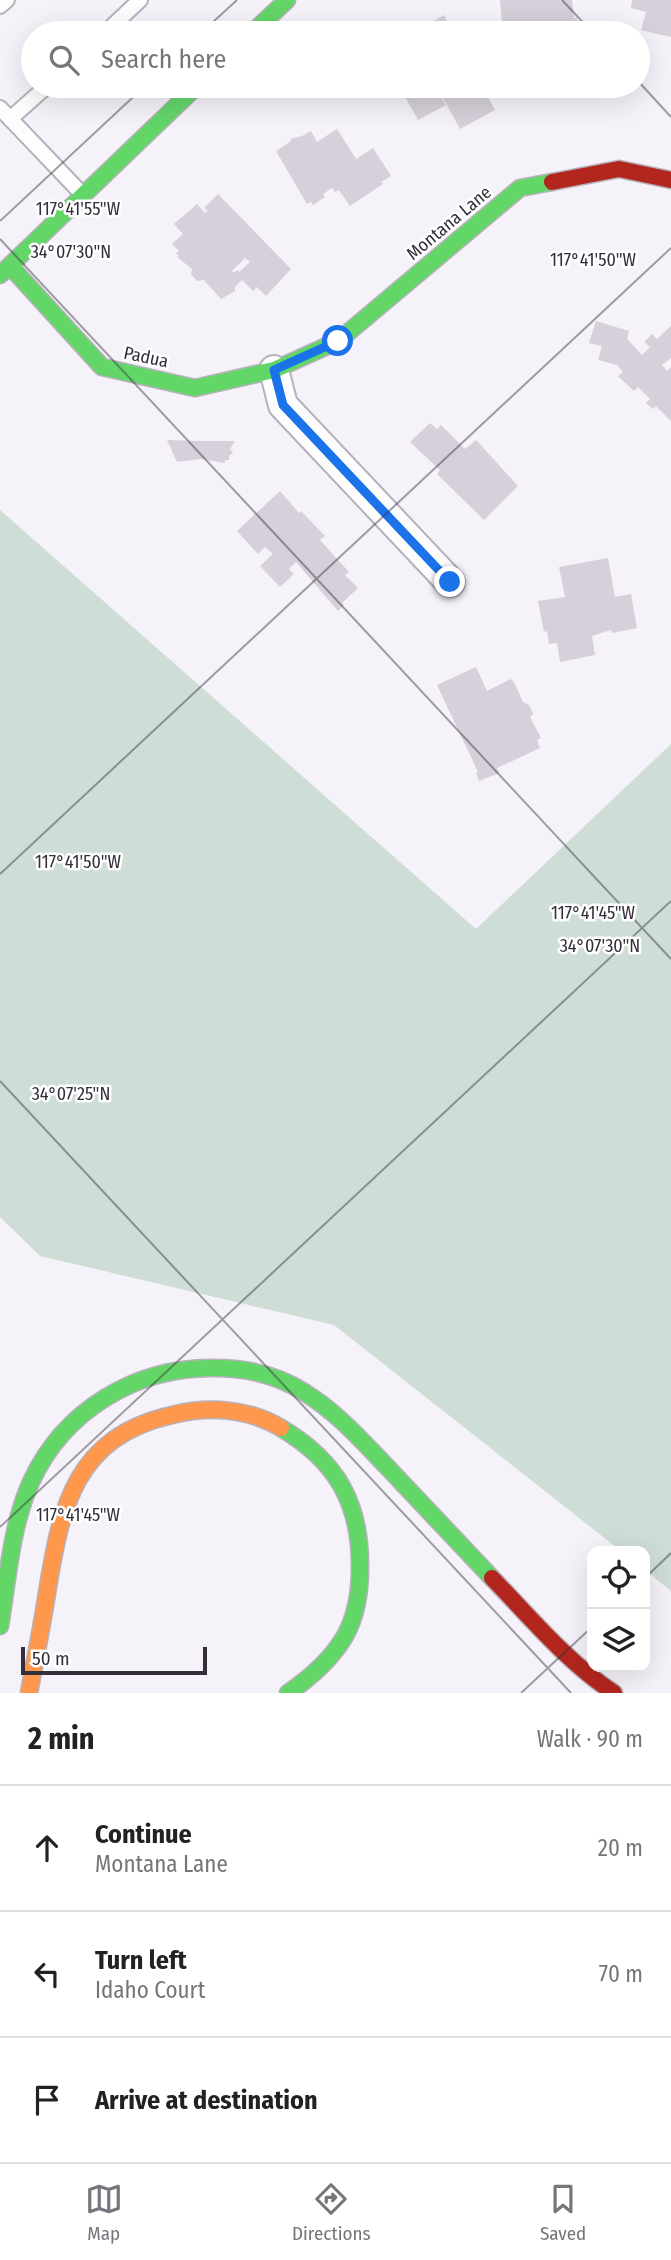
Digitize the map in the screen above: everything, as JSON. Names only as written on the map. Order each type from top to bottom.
[{"type":"main road","points":[[264,21],[286,0]]},
{"type":"main road","points":[[5,271],[184,98]]},
{"type":"main road","name":"Montana Lane","points":[[274,370],[338,341],[520,188],[619,169],[671,180]]},
{"type":"main road","name":"Padua","points":[[5,271],[102,368],[195,388],[274,370]]},
{"type":"main road","points":[[1,1618],[11,1550],[20,1514],[31,1482],[44,1457],[62,1432],[102,1398],[139,1379],[179,1368],[209,1366],[244,1369],[272,1376],[302,1389],[345,1423],[562,1651],[614,1693]]},
{"type":"main road","points":[[29,1693],[59,1527],[80,1475],[97,1454],[117,1437],[139,1424],[167,1414],[220,1408],[247,1412],[270,1420],[303,1440],[335,1474],[349,1499],[358,1525],[362,1572],[357,1605],[349,1628],[334,1652],[313,1676],[288,1693]]},
{"type":"street","points":[[274,370],[283,405],[450,582]]},
{"type":"lane","points":[[0,6],[7,0]]},
{"type":"lane","points":[[118,21],[140,0]]},
{"type":"lane","points":[[10,119],[34,98]]},
{"type":"lane","points":[[0,108],[83,195]]},
{"type":"shaded area","points":[[0,510],[476,929],[671,744],[671,1591],[650,1574],[650,1546],[615,1546],[334,1325],[40,1256],[0,1217]]},
{"type":"building","points":[[500,0],[572,0],[574,18],[577,21],[502,21]]},
{"type":"building","points":[[632,0],[671,0],[671,37],[650,32],[650,21],[644,21],[646,12],[631,8]]},
{"type":"building","points":[[444,15],[447,21],[433,21]]},
{"type":"building","points":[[406,98],[442,98],[446,105],[418,120]]},
{"type":"building","points":[[443,98],[488,98],[495,110],[460,129]]},
{"type":"building","points":[[337,129],[356,159],[373,148],[391,176],[350,206],[339,190],[335,192],[332,188],[313,205],[311,202],[307,204],[276,151],[291,141],[290,139],[311,131],[317,142]]},
{"type":"building","points":[[218,194],[291,269],[266,296],[257,287],[253,291],[242,280],[235,287],[235,291],[221,299],[204,280],[197,281],[191,274],[192,269],[177,257],[179,256],[176,253],[179,251],[172,244],[183,234],[174,224],[197,204],[205,213],[208,211],[204,208]],"holes":[[[245,258],[250,262],[239,272],[232,271]]]},
{"type":"building","points":[[596,321],[629,331],[627,339],[642,355],[650,347],[644,342],[652,334],[657,339],[671,326],[671,358],[662,365],[667,371],[671,367],[671,421],[656,406],[653,409],[646,403],[650,399],[638,387],[634,391],[618,376],[623,372],[617,365],[598,360],[602,346],[589,343]]},
{"type":"building","points":[[430,423],[437,429],[441,425],[465,449],[476,440],[518,486],[484,520],[437,474],[440,470],[410,442]]},
{"type":"building","points":[[167,440],[235,441],[230,449],[233,453],[225,463],[201,459],[177,462]]},
{"type":"building","points":[[280,491],[299,513],[301,511],[325,536],[320,540],[349,572],[345,575],[358,588],[342,603],[344,605],[338,611],[296,562],[289,569],[294,574],[280,587],[260,566],[273,554],[265,547],[258,554],[237,531]]},
{"type":"building","points":[[608,558],[615,597],[631,594],[637,628],[612,633],[611,630],[592,636],[595,655],[560,662],[557,643],[549,644],[547,631],[544,632],[538,601],[565,597],[559,567]]},
{"type":"building","points":[[476,667],[487,691],[511,679],[514,682],[523,702],[529,705],[533,714],[530,717],[541,738],[537,740],[540,748],[497,768],[499,773],[479,781],[478,772],[437,685]]},
{"type":"traffic: fast","points":[[265,21],[287,0]]},
{"type":"traffic: fast","points":[[0,275],[184,98]]},
{"type":"traffic: fast","points":[[10,266],[102,367],[195,388],[274,370],[338,341],[520,188],[552,182]]},
{"type":"traffic: fast","points":[[0,1626],[19,1516],[31,1482],[45,1456],[83,1414],[106,1398],[157,1375],[185,1370],[226,1368],[261,1373],[283,1381],[316,1400],[360,1439],[492,1578]]},
{"type":"traffic: fast","points":[[281,1428],[317,1455],[342,1486],[356,1524],[360,1569],[357,1604],[345,1636],[320,1668],[288,1693]]},
{"type":"traffic: slow","points":[[29,1693],[59,1532],[78,1480],[94,1458],[114,1440],[139,1425],[186,1412],[214,1410],[242,1413],[281,1428]]},
{"type":"traffic: jam","points":[[552,182],[619,169],[671,180]]},
{"type":"traffic: jam","points":[[492,1578],[565,1654],[614,1693]]},
{"type":"route","points":[[338,341],[274,370],[283,405],[450,582]]}]
